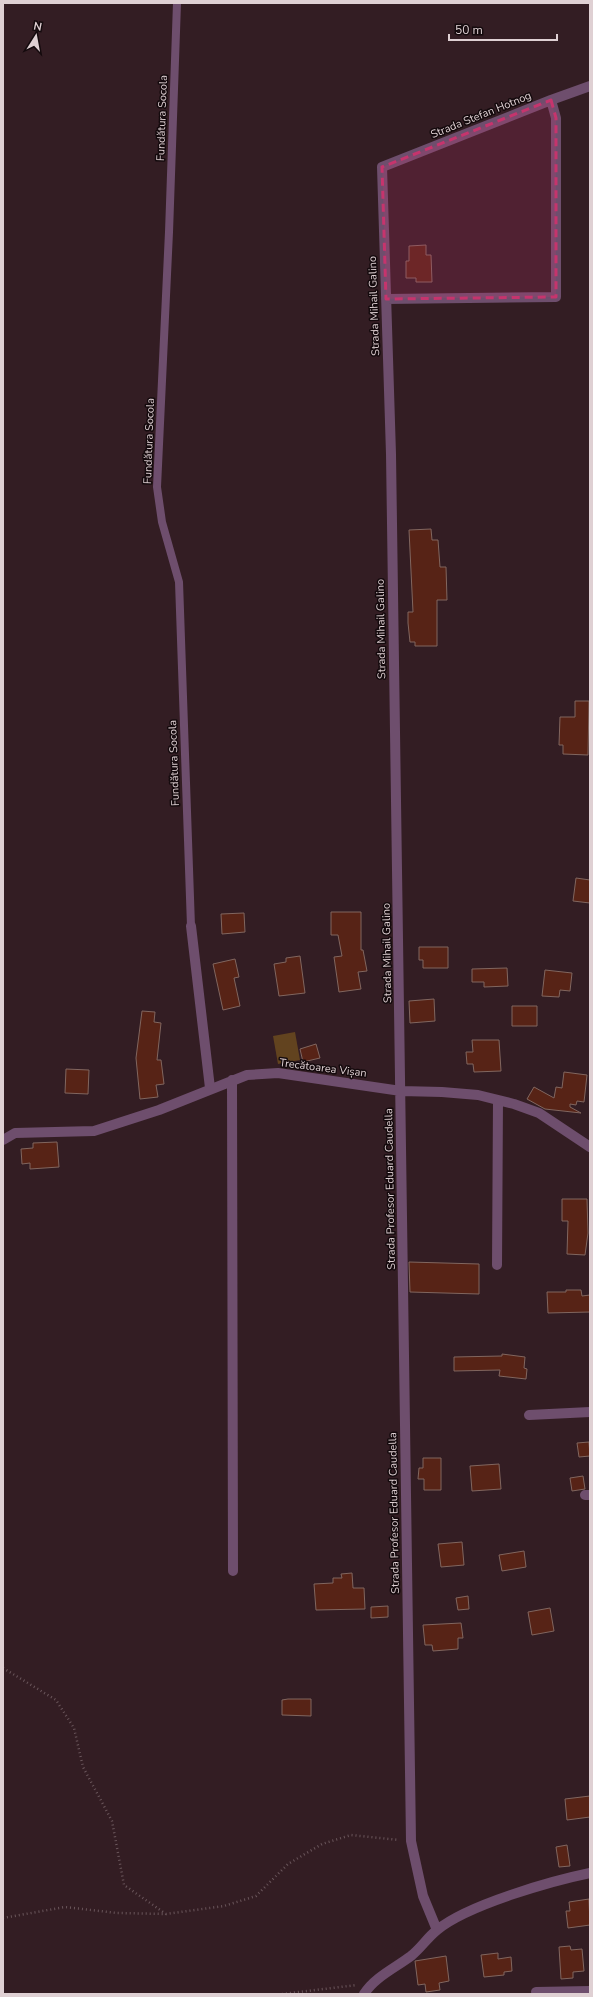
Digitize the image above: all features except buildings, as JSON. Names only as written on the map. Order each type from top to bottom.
[{"type":"street","name":"Strada Stefan Hotnog","points":[[382,167],[590,86]]},
{"type":"street","points":[[386,299],[556,297],[556,118],[551,100]]},
{"type":"street","name":"Strada Mihail Galino","points":[[382,167],[391,454],[401,1091]]},
{"type":"street","points":[[191,926],[210,1088]]},
{"type":"street","name":"Trecătoarea Vișan","points":[[3,1140],[15,1133],[94,1131],[159,1110],[210,1088],[247,1075],[278,1073],[401,1091],[478,1095],[539,1113],[590,1147]]},
{"type":"street","points":[[232,1080],[233,1571]]},
{"type":"street","name":"Strada Profesor Eduard Caudella","points":[[401,1091],[411,1841],[423,1896],[437,1930]]},
{"type":"street","points":[[497,1265],[498,1100]]},
{"type":"street","points":[[529,1416],[590,1412]]},
{"type":"street","points":[[364,1994],[372,1983],[416,1952],[437,1930],[465,1914],[498,1900],[562,1879],[590,1873]]},
{"type":"street","points":[[536,1992],[590,1991]]},
{"type":"lane","name":"Fundătura Socola","points":[[177,3],[169,232],[157,487],[162,522],[179,582],[191,926]]},
{"type":"path","points":[[3,1668],[56,1700],[74,1728],[83,1768],[112,1822],[124,1885],[166,1914]]},
{"type":"path","points":[[3,1918],[65,1907],[117,1913],[166,1914],[224,1906],[256,1896],[288,1864],[322,1844],[351,1835],[411,1841]]},
{"type":"path","points":[[282,1994],[372,1983]]},
{"type":"highlighted area","points":[[551,100],[556,118],[556,297],[386,299],[382,167]]},
{"type":"shaded area","points":[[295,1032],[300,1060],[278,1064],[273,1036]]}]
